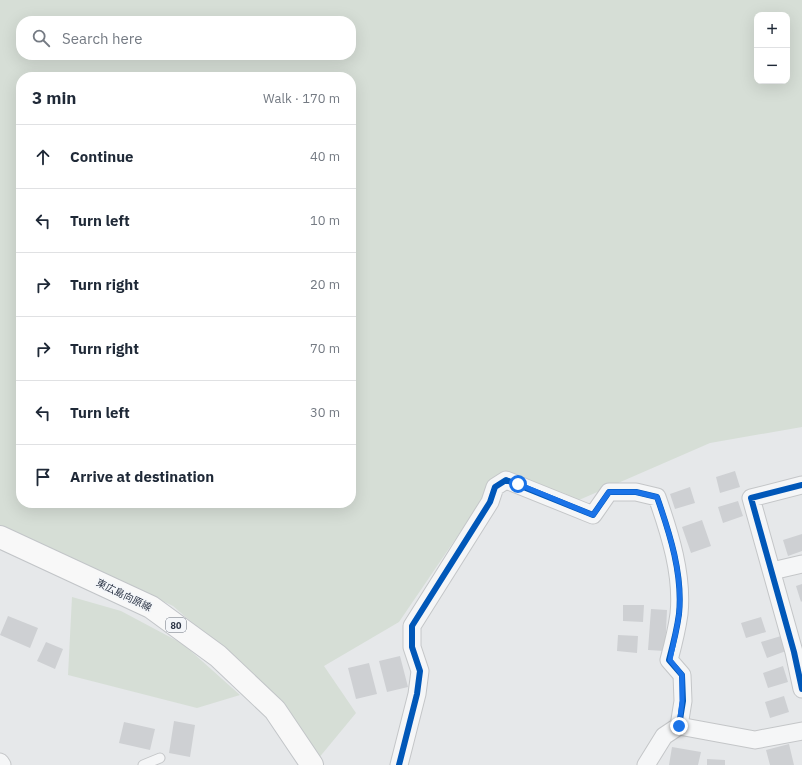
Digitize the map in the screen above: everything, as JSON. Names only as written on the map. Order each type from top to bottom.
[{"type":"main road","name":"東広島向原線","points":[[0,537],[151,608],[206,647],[218,656],[275,710],[312,765]]},
{"type":"street","points":[[399,765],[417,694],[420,670],[412,647],[412,626],[490,502],[495,487],[506,480],[593,515],[609,492],[636,492],[657,497],[668,528],[679,584],[679,615],[670,660],[682,675],[682,701],[679,726]]},
{"type":"street","points":[[802,485],[751,498],[772,571],[798,651],[802,689]]},
{"type":"street","points":[[772,571],[802,564]]},
{"type":"street","points":[[646,765],[664,736],[679,726],[755,740],[802,731]]},
{"type":"lane","points":[[143,765],[160,758]]},
{"type":"shaded area","points":[[0,0],[802,0],[802,427],[710,443],[579,500],[501,472],[399,622],[324,666],[356,713],[318,759],[263,684],[173,606],[0,525]]},
{"type":"shaded area","points":[[72,597],[121,611],[183,644],[240,695],[197,708],[68,675]]},
{"type":"building","points":[[735,471],[740,487],[720,493],[716,477]]},
{"type":"building","points":[[690,487],[695,503],[675,509],[670,494]]},
{"type":"building","points":[[738,501],[743,516],[723,523],[718,507]]},
{"type":"building","points":[[702,520],[711,546],[691,553],[682,527]]},
{"type":"building","points":[[802,534],[802,551],[788,556],[783,540]]},
{"type":"building","points":[[802,584],[802,601],[801,602],[796,586]]},
{"type":"building","points":[[623,605],[644,605],[643,622],[623,621]]},
{"type":"building","points":[[651,609],[667,610],[665,651],[648,650]]},
{"type":"building","points":[[8,616],[38,628],[30,648],[0,635]]},
{"type":"building","points":[[761,617],[766,632],[746,638],[741,623]]},
{"type":"building","points":[[618,635],[638,636],[637,653],[617,651]]},
{"type":"building","points":[[781,636],[786,651],[767,658],[761,642]]},
{"type":"building","points":[[46,642],[63,649],[55,669],[37,661]]},
{"type":"building","points":[[400,656],[408,687],[387,692],[379,661]]},
{"type":"building","points":[[369,663],[377,694],[356,699],[348,668]]},
{"type":"building","points":[[783,666],[788,682],[768,688],[763,673]]},
{"type":"building","points":[[784,696],[789,712],[770,718],[765,702]]},
{"type":"building","points":[[174,721],[195,725],[190,757],[169,753]]},
{"type":"building","points":[[124,722],[155,729],[150,750],[119,743]]},
{"type":"building","points":[[789,744],[794,765],[770,765],[766,750]]},
{"type":"building","points":[[672,747],[701,752],[698,765],[669,765]]},
{"type":"building","points":[[707,759],[725,760],[725,765],[707,765]]},
{"type":"cycle path","points":[[399,765],[417,694],[420,671],[412,647],[412,626],[490,502],[495,487],[506,480],[593,515],[609,492],[636,492],[657,497],[671,540],[679,584],[679,614],[669,660],[682,675],[683,701],[679,726]]},
{"type":"cycle path","points":[[802,485],[751,498],[794,652],[802,689]]},
{"type":"route","points":[[518,484],[593,515],[609,492],[636,492],[657,497],[668,528],[679,584],[679,615],[670,660],[682,675],[682,701],[679,726]]}]
